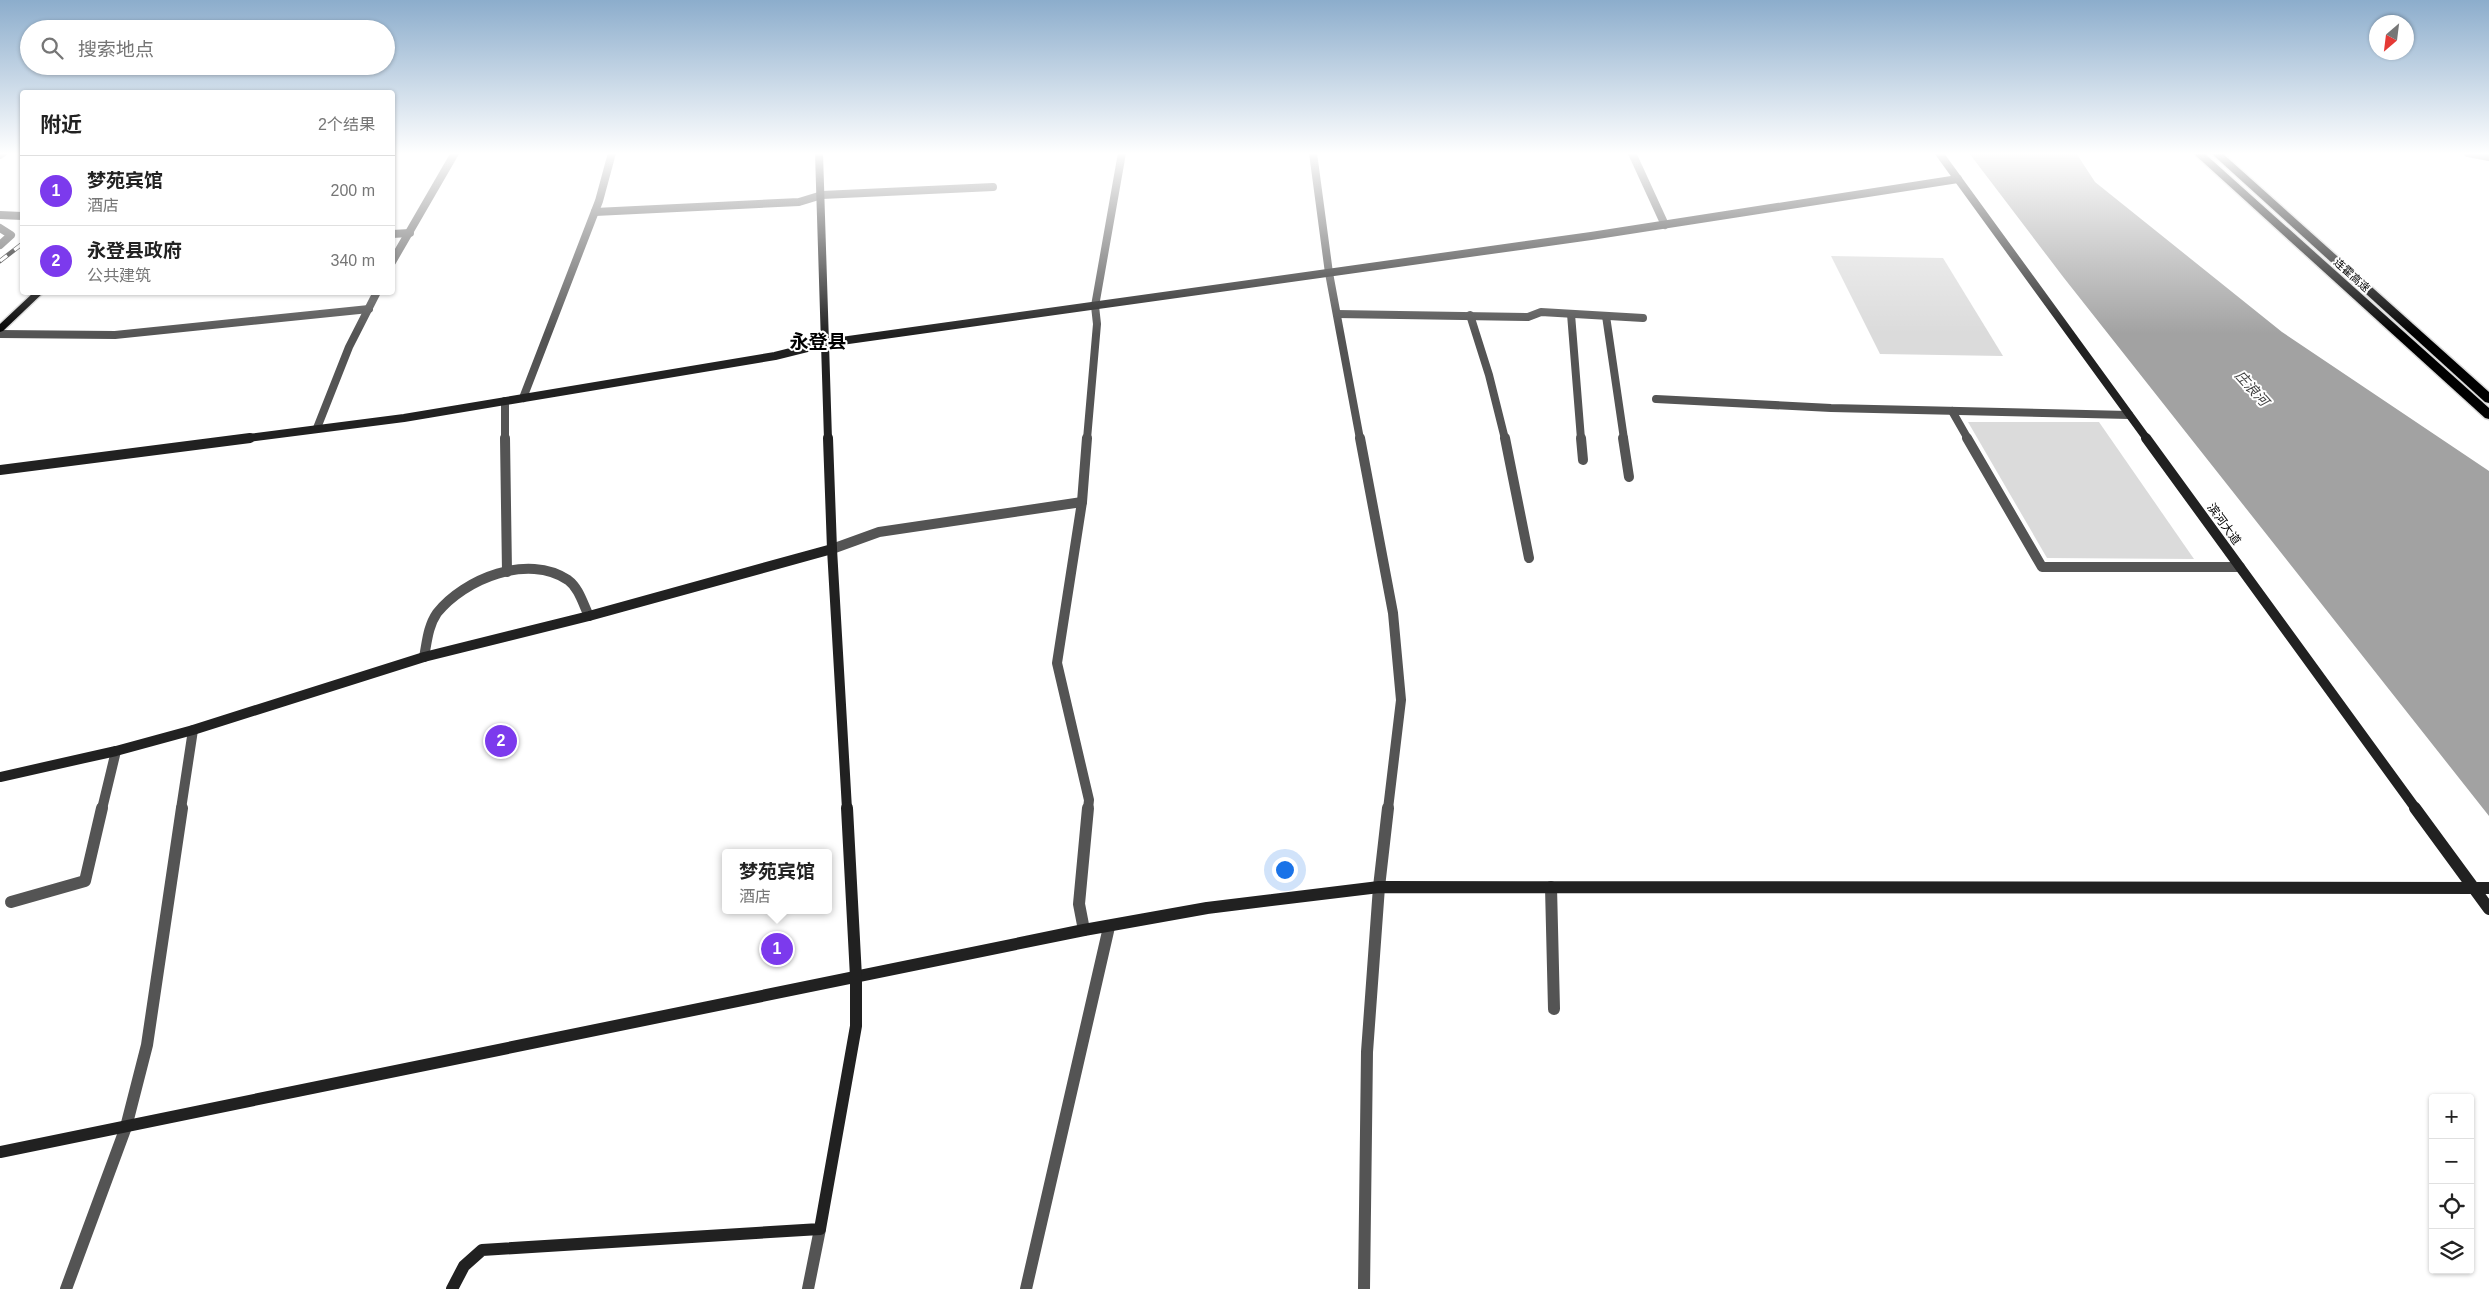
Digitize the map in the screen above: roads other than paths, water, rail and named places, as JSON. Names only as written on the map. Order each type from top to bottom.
[{"type":"highway","name":"连霍高速","points":[[2265,213],[2489,415]]},
{"type":"highway","name":"连霍高速","points":[[2283,213],[2489,399]]},
{"type":"main road","points":[[0,329],[37,295]]},
{"type":"street","points":[[395,257],[421,213]]},
{"type":"street","points":[[523,398],[594,213]]},
{"type":"street","points":[[808,1289],[856,1026],[856,977],[832,549],[823,213]]},
{"type":"street","points":[[1084,930],[1079,904],[1089,800],[1057,663],[1082,502],[1097,324],[1095,306],[1111,213]]},
{"type":"street","points":[[1321,213],[1329,273],[1393,613],[1400,700],[1379,887],[1367,1052],[1364,1289]]},
{"type":"street","points":[[1660,213],[1665,224]]},
{"type":"street","points":[[0,470],[404,418],[775,356],[827,343],[1329,273],[1737,213]]},
{"type":"street","name":"滨河大道","points":[[1982,213],[2489,909]]},
{"type":"street","points":[[0,215],[20,216]]},
{"type":"street","points":[[0,228],[12,235],[0,245]]},
{"type":"street","points":[[395,234],[410,233]]},
{"type":"street","points":[[317,428],[349,347],[376,295]]},
{"type":"street","points":[[0,334],[115,335],[369,309]]},
{"type":"street","points":[[1337,314],[1528,317],[1541,312],[1643,318]]},
{"type":"street","points":[[1571,314],[1583,460]]},
{"type":"street","points":[[1470,315],[1484,356],[1504,428],[1529,558]]},
{"type":"street","points":[[1606,316],[1629,477]]},
{"type":"street","points":[[1656,399],[1830,408],[2129,415]]},
{"type":"street","points":[[505,401],[506,572]]},
{"type":"street","points":[[1952,411],[2042,567],[2240,567]]},
{"type":"street","points":[[0,777],[116,751],[193,730],[424,657],[589,616],[832,549],[879,532],[1082,502]]},
{"type":"street","points":[[424,657],[430,628],[445,604],[472,584],[506,572],[531,570],[562,576],[575,586],[589,616]]},
{"type":"street","points":[[66,1289],[126,1126],[147,1045],[193,730]]},
{"type":"street","points":[[11,902],[85,881],[116,751]]},
{"type":"street","points":[[0,1152],[1084,930],[1207,908],[1379,887],[2489,888]]},
{"type":"street","points":[[1551,887],[1554,1009]]},
{"type":"street","points":[[1026,1289],[1109,927]]},
{"type":"street","points":[[452,1289],[464,1266],[482,1250],[820,1229]]},
{"type":"water","name":"庄浪河","points":[[2015,213],[2134,213],[2282,332],[2489,471],[2489,816]]},
{"type":"railway","points":[[0,261],[20,246]]},
{"type":"place","name":"永登县政府","points":[[501,741]]},
{"type":"place","name":"梦苑宾馆","points":[[777,949]]},
{"type":"district","name":"永登县","points":[[818,341]]}]
